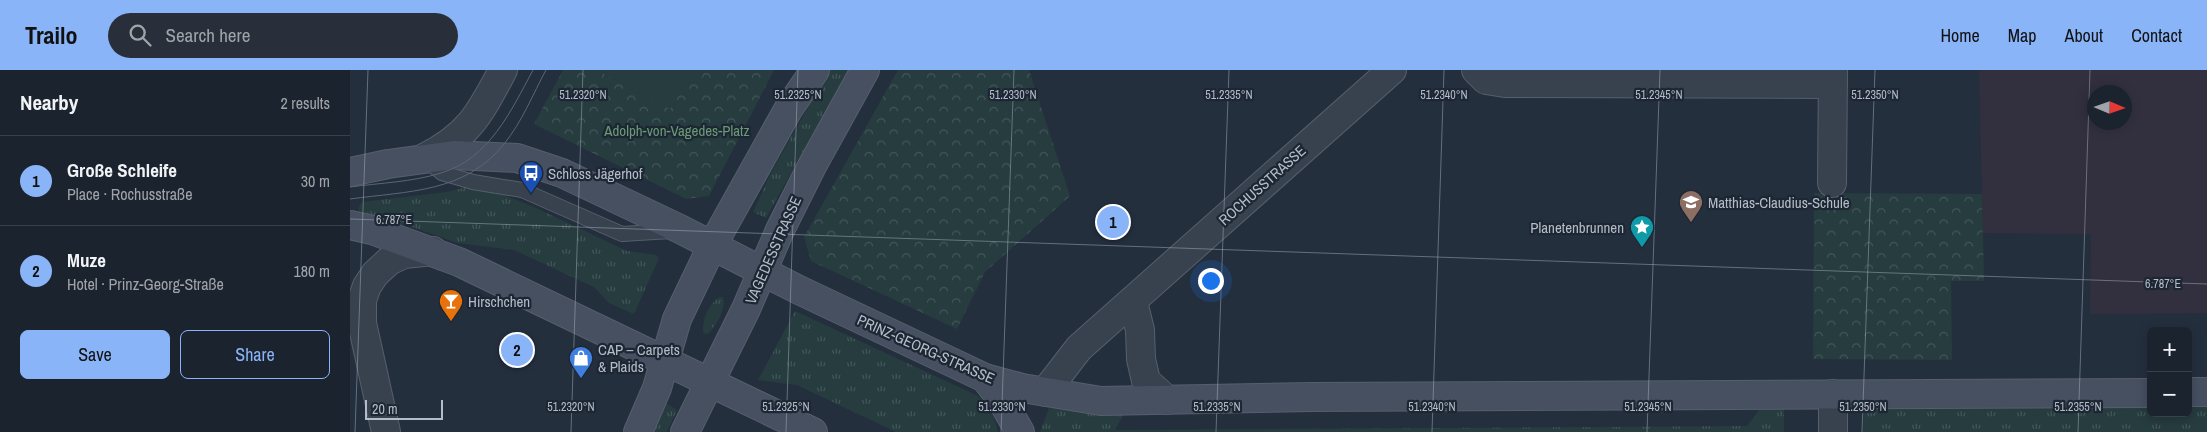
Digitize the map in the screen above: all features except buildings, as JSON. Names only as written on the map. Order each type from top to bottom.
[{"type":"main road","points":[[638,432],[657,388],[677,319],[712,246],[789,108],[815,70]]},
{"type":"main road","name":"VAGEDESSTRASSE","points":[[684,432],[711,382],[812,166],[865,70]]},
{"type":"main road","name":"PRINZ-GEORG-STRASSE","points":[[350,172],[424,158],[464,155],[517,158],[562,173],[682,230],[799,290],[984,378],[1022,388],[1101,401],[2147,392]]},
{"type":"main road","points":[[350,225],[372,230],[434,251],[459,262],[813,432]]},
{"type":"main road","points":[[984,378],[1001,399],[1020,432]]},
{"type":"main road","name":"ROCHUSSTRASSE","points":[[1026,432],[1045,392]]},
{"type":"main road","points":[[2192,392],[2207,392]]},
{"type":"street","points":[[424,158],[446,148],[476,120],[504,70]]},
{"type":"street","name":"ROCHUSSTRASSE","points":[[1045,392],[1080,348],[1392,70]]},
{"type":"street","points":[[1476,70],[1486,80],[1505,83],[1833,77],[1832,184]]},
{"type":"street","points":[[386,432],[362,323],[362,300],[374,274],[389,261],[404,254],[434,251]]},
{"type":"street","points":[[1133,302],[1140,330],[1141,359],[1146,381],[1167,400]]},
{"type":"street","points":[[1833,394],[1833,432]]},
{"type":"shaded area","points":[[1979,70],[2207,70],[2207,313],[2090,314],[2091,234],[1983,233]]},
{"type":"green space","name":"Adolph-von-Vagedes-Platz","points":[[563,70],[774,70],[709,196],[686,199],[534,124]]},
{"type":"green space","points":[[601,70],[691,70],[670,109],[600,72]]},
{"type":"green space","points":[[829,70],[848,70],[766,218],[753,212],[771,173]]},
{"type":"green space","points":[[898,70],[1029,70],[1070,196],[985,272],[957,329],[811,261],[804,237]]},
{"type":"green space","points":[[467,187],[488,189],[534,207],[627,251],[656,255],[659,258],[634,314],[609,303],[594,287],[514,250],[458,243],[409,226],[360,215],[359,211],[362,202],[447,192]]},
{"type":"green space","name":"Matthias-Claudius-Schule","points":[[1814,193],[1982,194],[1984,281],[1951,281],[1952,360],[1813,359]]},
{"type":"green space","points":[[720,297],[723,297],[724,302],[720,316],[709,333],[705,334],[703,327],[707,312]]},
{"type":"green space","points":[[795,311],[978,396],[991,412],[998,432],[896,432],[797,385],[758,380]]},
{"type":"green space","points":[[664,402],[677,410],[667,432],[650,432]]},
{"type":"green space","points":[[1864,402],[2147,403],[2147,417],[2192,417],[2192,404],[2207,403],[2207,432],[1863,432]]},
{"type":"green space","points":[[1763,405],[1784,405],[1784,432],[1040,432],[1049,408],[1126,410],[1115,430],[1747,426]]},
{"type":"tram line","points":[[350,187],[396,182],[441,173],[473,157],[497,132],[533,70]]},
{"type":"tram line","points":[[350,199],[434,187],[472,172],[489,160],[504,144],[522,117],[546,70]]},
{"type":"place","name":"Schloss Jägerhof","points":[[531,194]]},
{"type":"place","name":"Große Schleife","points":[[1113,222]]},
{"type":"place","name":"Matthias-Claudius-Schule","points":[[1691,223]]},
{"type":"place","name":"Planetenbrunnen","points":[[1642,248]]},
{"type":"place","name":"Hirschchen","points":[[451,322]]},
{"type":"place","name":"Muze","points":[[517,350]]},
{"type":"place","name":"CAP – Carpets & Plaids","points":[[581,379]]}]
